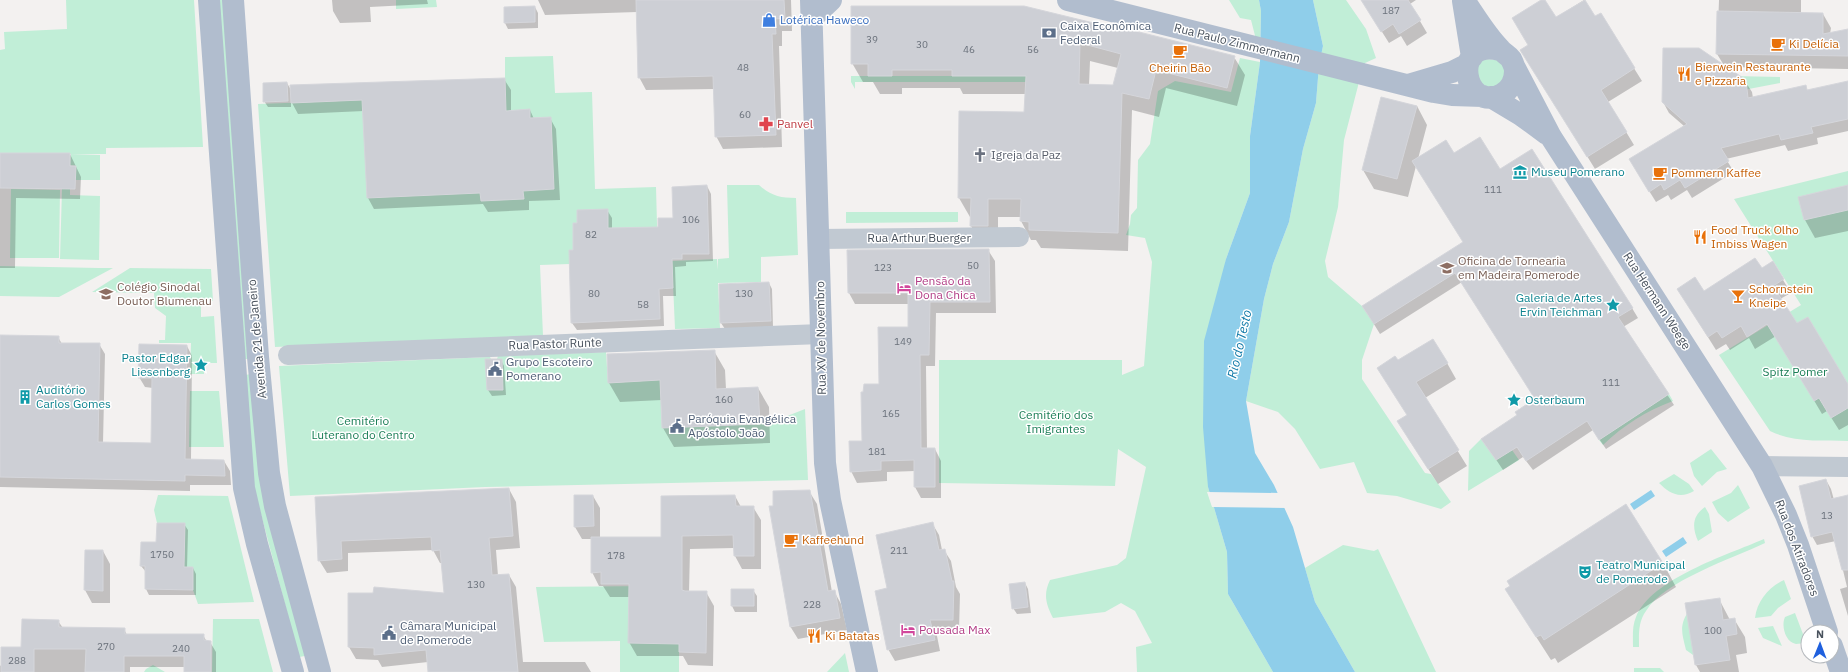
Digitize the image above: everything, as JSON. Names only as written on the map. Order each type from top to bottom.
[{"type":"main road","name":"Avenida 21 de Janeiro","points":[[209,0],[244,488],[257,544],[293,672]]},
{"type":"main road","name":"Avenida 21 de Janeiro","points":[[233,0],[258,349],[269,473],[275,506],[320,672]]},
{"type":"main road","points":[[811,9],[831,0]]},
{"type":"main road","name":"Rua Paulo Zimmermann","points":[[1068,0],[1406,85],[1452,95],[1487,96]]},
{"type":"main road","points":[[1463,0],[1500,50],[1512,60],[1515,68],[1513,82],[1510,88],[1498,96],[1487,96],[1470,86],[1467,79],[1470,60],[1463,0]]},
{"type":"main road","name":"Rua XV de Novembro","points":[[811,9],[824,442],[828,484],[867,672]]},
{"type":"main road","points":[[1470,60],[1485,49],[1493,48],[1500,50]]},
{"type":"main road","name":"Rua Paulo Zimmermann","points":[[1406,85],[1452,72],[1470,60]]},
{"type":"main road","name":"Rua Hermann Weege","points":[[1515,68],[1551,137],[1762,466]]},
{"type":"main road","name":"Rua Hermann Weege","points":[[1487,96],[1521,115],[1551,137]]},
{"type":"main road","name":"Rua dos Atiradores","points":[[1762,466],[1786,515],[1798,545],[1824,624]]},
{"type":"street","name":"Rua Arthur Buerger","points":[[818,239],[1019,237]]},
{"type":"street","name":"Rua Pastor Runte","points":[[288,355],[821,334]]},
{"type":"street","points":[[1762,466],[1848,467]]},
{"type":"green space","points":[[66,0],[194,0],[203,147],[106,148],[106,154],[0,153],[0,50],[5,49],[4,32],[67,29]]},
{"type":"green space","points":[[219,0],[224,0],[250,359],[244,359]]},
{"type":"green space","points":[[396,0],[436,0],[437,7],[396,9]]},
{"type":"green space","points":[[1229,0],[1259,0],[1261,11],[1260,55],[1251,20],[1240,18]]},
{"type":"green space","points":[[1313,0],[1346,0],[1366,29],[1376,58],[1365,63],[1359,76],[1358,86],[1344,140],[1338,207],[1325,261],[1328,277],[1362,306],[1374,324],[1362,360],[1362,379],[1425,473],[1431,474],[1451,502],[1441,509],[1397,496],[1367,493],[1354,462],[1320,469],[1295,429],[1278,412],[1246,401],[1264,299],[1273,264],[1289,222],[1303,149],[1316,103],[1319,65],[1323,46]]},
{"type":"green space","points":[[553,56],[555,93],[592,92],[595,189],[656,187],[658,261],[540,265],[543,336],[275,347],[258,104],[505,95],[505,57]]},
{"type":"green space","name":"Cemitério dos Imigrantes","points":[[1240,58],[1260,62],[1250,136],[1250,193],[1226,259],[1208,487],[1227,552],[1228,594],[1273,672],[1137,672],[1136,647],[1152,643],[1135,611],[1121,603],[1105,612],[1053,618],[1047,604],[1046,595],[1050,580],[1117,565],[1126,558],[1146,467],[1118,449],[1115,486],[939,483],[939,360],[1122,360],[1122,375],[1144,366],[1152,262],[1145,238],[1126,235],[1130,224],[1131,215],[1137,208],[1138,160],[1150,144],[1158,91],[1175,81],[1231,92]]},
{"type":"green space","points":[[1482,59],[1501,60],[1507,75],[1497,88],[1481,86],[1475,67]]},
{"type":"green space","points":[[851,76],[1059,76],[1059,82],[855,82],[855,89],[851,82]]},
{"type":"green space","points":[[1733,76],[1780,77],[1780,83],[1733,92]]},
{"type":"green space","points":[[71,154],[100,155],[100,180],[75,180],[76,166],[70,165]]},
{"type":"green space","name":"Spitz Pomer","points":[[1848,171],[1848,441],[1808,440],[1779,435],[1770,431],[1719,355],[1801,305],[1734,199]]},
{"type":"green space","points":[[727,185],[759,185],[776,196],[796,198],[798,255],[761,257],[761,282],[718,283],[720,328],[675,329],[672,261],[717,259],[718,270],[718,259],[729,258]]},
{"type":"green space","points":[[11,189],[60,190],[59,258],[10,258]]},
{"type":"green space","points":[[62,189],[70,189],[70,195],[100,196],[99,260],[60,259]]},
{"type":"green space","points":[[846,212],[958,212],[958,222],[846,223]]},
{"type":"green space","points":[[0,266],[113,268],[59,297],[0,296]]},
{"type":"green space","points":[[130,268],[211,269],[213,301],[201,301],[201,317],[214,316],[217,363],[204,363],[204,374],[190,374],[191,343],[159,343],[159,340],[165,340],[166,316],[155,308],[154,293],[92,292]]},
{"type":"green space","name":"Cemitério Luterano do Centro","points":[[606,352],[608,383],[660,380],[662,428],[759,424],[759,420],[777,420],[805,409],[808,480],[485,487],[290,496],[279,366],[490,357],[491,359],[497,359],[498,356]]},
{"type":"green space","points":[[251,374],[305,656],[299,657],[254,488],[245,375]]},
{"type":"green space","points":[[190,391],[219,391],[224,447],[189,447]]},
{"type":"green space","points":[[1669,394],[1673,401],[1636,419],[1603,445],[1599,440]]},
{"type":"green space","points":[[1481,439],[1496,460],[1512,450],[1519,460],[1468,491],[1469,451]]},
{"type":"green space","points":[[1711,449],[1727,469],[1717,472],[1702,486],[1694,476],[1690,463]]},
{"type":"green space","points":[[1674,474],[1689,484],[1694,491],[1684,495],[1675,494],[1667,490],[1659,483]]},
{"type":"green space","points":[[1738,485],[1750,508],[1728,522],[1718,513],[1712,502],[1731,493]]},
{"type":"green space","points":[[158,495],[228,496],[254,602],[198,604],[193,590],[193,567],[184,567],[185,523],[157,523],[154,510]]},
{"type":"green space","points":[[1705,507],[1709,514],[1712,532],[1698,541],[1694,522],[1695,518]]},
{"type":"green space","points":[[1764,539],[1765,543],[1700,571],[1683,580],[1655,600],[1643,615],[1640,628],[1639,647],[1633,647],[1633,628],[1636,617],[1644,603],[1657,591],[1673,580],[1692,570]]},
{"type":"green space","points":[[1343,545],[1374,551],[1378,549],[1436,672],[1355,672],[1315,602],[1305,568]]},
{"type":"green space","points":[[1784,580],[1791,599],[1778,608],[1771,616],[1755,618],[1761,600],[1773,586]]},
{"type":"green space","points":[[654,586],[679,644],[679,672],[620,672],[620,641],[544,642],[536,587]]},
{"type":"green space","points":[[1688,612],[1696,657],[1686,650],[1682,630],[1683,622]]},
{"type":"green space","points":[[1795,613],[1800,626],[1800,643],[1792,643],[1787,637],[1783,624],[1785,617]]},
{"type":"green space","points":[[213,619],[259,619],[273,672],[212,672]]},
{"type":"green space","points":[[1773,626],[1782,646],[1763,638],[1758,628]]},
{"type":"green space","points":[[845,653],[849,672],[827,672]]},
{"type":"green space","points":[[153,665],[165,672],[144,672]]},
{"type":"green space","points":[[1634,668],[1660,668],[1664,672],[1634,672]]},
{"type":"water","name":"Rio do Testo","points":[[1259,0],[1313,0],[1323,46],[1319,65],[1316,103],[1303,149],[1289,222],[1273,264],[1264,299],[1246,401],[1255,453],[1274,485],[1293,527],[1315,602],[1355,672],[1273,672],[1228,594],[1227,552],[1208,487],[1203,427],[1204,341],[1226,259],[1250,193],[1250,136],[1260,62],[1261,11]]},
{"type":"water","points":[[1651,490],[1655,496],[1634,510],[1630,504]]},
{"type":"water","points":[[1683,537],[1687,543],[1666,557],[1662,551]]},
{"type":"pier","points":[[1207,492],[1280,493],[1287,508],[1212,507]]},
{"type":"building","points":[[636,0],[784,0],[785,18],[775,19],[776,34],[772,34],[776,135],[715,137],[713,76],[638,78]]},
{"type":"building","points":[[1361,0],[1408,0],[1421,20],[1399,34],[1393,24],[1381,32]]},
{"type":"building","points":[[1541,0],[1545,0],[1556,17],[1585,0],[1595,16],[1601,13],[1635,68],[1601,90],[1627,132],[1587,157],[1520,50],[1528,45],[1512,18]]},
{"type":"building","points":[[535,6],[535,22],[504,23],[504,7]]},
{"type":"building","points":[[851,6],[1024,6],[1106,26],[1107,24],[1235,56],[1227,88],[1156,70],[1149,99],[1122,93],[1118,233],[1029,230],[1029,222],[1020,221],[1021,199],[988,199],[988,226],[970,226],[971,198],[958,198],[959,111],[1024,112],[1026,76],[952,76],[952,70],[892,70],[892,76],[868,76],[868,64],[851,64]],"holes":[[[1080,43],[1121,54],[1113,85],[1079,84]]]},
{"type":"building","points":[[1717,11],[1823,13],[1823,34],[1848,29],[1848,56],[1716,54]]},
{"type":"building","points":[[1663,48],[1699,48],[1746,80],[1748,98],[1806,85],[1807,90],[1848,81],[1848,119],[1811,127],[1813,133],[1781,140],[1779,134],[1721,148],[1729,161],[1685,188],[1680,180],[1664,190],[1661,184],[1649,192],[1629,159],[1687,124],[1662,102]]},
{"type":"building","points":[[505,78],[506,111],[530,109],[530,118],[551,117],[554,189],[523,191],[524,199],[481,201],[480,193],[367,198],[362,100],[291,103],[290,85]]},
{"type":"building","points":[[287,82],[288,101],[263,102],[263,83]]},
{"type":"building","points":[[1381,97],[1417,106],[1397,179],[1362,170]]},
{"type":"building","points":[[1480,137],[1500,169],[1532,149],[1633,308],[1618,317],[1669,394],[1599,440],[1587,421],[1526,461],[1517,447],[1496,460],[1481,439],[1517,415],[1515,412],[1535,399],[1455,273],[1374,324],[1362,306],[1463,242],[1412,161],[1446,140],[1454,153]]},
{"type":"building","points":[[0,153],[70,153],[70,166],[76,166],[75,189],[0,188]]},
{"type":"building","points":[[707,185],[709,254],[682,254],[682,259],[672,259],[673,288],[659,289],[660,319],[571,323],[569,250],[573,250],[573,223],[577,223],[577,210],[608,209],[608,228],[658,227],[658,218],[673,218],[672,187]]},
{"type":"building","points":[[1848,185],[1848,210],[1804,220],[1798,197]]},
{"type":"building","points":[[989,249],[990,302],[930,302],[929,355],[920,355],[921,448],[935,448],[935,487],[914,487],[914,460],[881,461],[881,470],[850,472],[849,441],[862,441],[861,392],[863,392],[864,384],[879,384],[878,327],[908,327],[908,293],[848,293],[847,250]]},
{"type":"building","points":[[1755,258],[1762,268],[1773,261],[1784,279],[1773,286],[1797,323],[1808,317],[1848,384],[1848,408],[1831,418],[1819,398],[1814,401],[1767,324],[1747,337],[1741,326],[1722,338],[1717,331],[1708,337],[1677,289],[1695,277],[1704,291]]},
{"type":"building","points":[[769,282],[771,321],[720,323],[719,284]]},
{"type":"building","points":[[0,335],[59,336],[59,343],[100,343],[98,442],[151,443],[152,378],[138,378],[139,344],[187,345],[185,459],[224,460],[225,476],[185,475],[185,481],[0,477]]},
{"type":"building","points":[[1433,339],[1448,363],[1416,382],[1459,450],[1428,469],[1397,421],[1407,415],[1377,368],[1395,356],[1398,360]]},
{"type":"building","points":[[715,350],[716,389],[758,387],[760,424],[662,428],[660,380],[608,383],[607,354]]},
{"type":"building","points":[[485,359],[502,359],[503,390],[487,390]]},
{"type":"building","points":[[1826,479],[1831,499],[1848,495],[1848,570],[1842,570],[1832,532],[1811,537],[1799,486]]},
{"type":"building","points":[[509,488],[513,536],[489,538],[492,575],[509,574],[518,672],[428,672],[426,650],[374,655],[374,648],[348,647],[348,593],[373,593],[374,587],[444,593],[440,550],[432,551],[431,537],[341,541],[342,559],[318,561],[315,497]]},
{"type":"building","points":[[810,490],[828,591],[835,590],[840,618],[790,627],[769,506],[773,506],[773,491]]},
{"type":"building","points":[[574,495],[593,495],[594,526],[574,527]]},
{"type":"building","points":[[735,495],[736,506],[754,506],[754,556],[734,556],[733,535],[682,536],[682,590],[707,591],[706,653],[679,652],[679,644],[628,643],[629,584],[601,584],[601,572],[591,573],[591,537],[661,537],[661,496]]},
{"type":"building","name":"Teatro Municipal de Pomerode","points":[[1626,504],[1663,563],[1544,640],[1541,635],[1536,637],[1505,589],[1510,586],[1507,581]]},
{"type":"building","points":[[933,522],[939,550],[945,549],[952,581],[954,581],[953,620],[930,620],[935,640],[887,650],[875,591],[887,588],[876,535]]},
{"type":"building","points":[[157,523],[185,523],[184,567],[193,567],[193,590],[145,589],[145,566],[140,566],[141,542],[156,542]]},
{"type":"building","points":[[85,550],[103,550],[103,591],[84,590]]},
{"type":"building","points":[[1025,582],[1028,607],[1012,609],[1009,584]]},
{"type":"building","points":[[731,589],[754,589],[754,606],[731,606]]},
{"type":"building","points":[[1720,598],[1723,620],[1735,618],[1737,634],[1726,636],[1730,660],[1695,665],[1685,603]]},
{"type":"building","points":[[22,619],[59,620],[59,627],[125,628],[125,634],[204,634],[204,640],[211,641],[211,672],[184,672],[184,656],[124,656],[124,672],[85,672],[86,649],[34,649],[34,672],[1,672],[1,647],[21,647]]},
{"type":"place","name":"Lotérica Haweco","points":[[769,20]]},
{"type":"place","name":"Caixa Econômica Federal","points":[[1049,33]]},
{"type":"place","name":"Ki Delícia","points":[[1778,44]]},
{"type":"place","name":"Cheirin Bão","points":[[1180,51]]},
{"type":"place","name":"Bierwein Restaurante e Pizzaria","points":[[1684,74]]},
{"type":"place","name":"Panvel","points":[[766,124]]},
{"type":"place","name":"Igreja da Paz","points":[[980,155]]},
{"type":"place","name":"Museu Pomerano","points":[[1520,172]]},
{"type":"place","name":"Pommern Kaffee","points":[[1660,173]]},
{"type":"place","name":"Food Truck Olho Imbiss Wagen","points":[[1700,237]]},
{"type":"place","name":"Oficina de Tornearia em Madeira Pomerode","points":[[1447,268]]},
{"type":"place","name":"Pensão da Dona Chica","points":[[904,288]]},
{"type":"place","name":"Colégio Sinodal Doutor Blumenau","points":[[106,294]]},
{"type":"place","name":"Schornstein Kneipe","points":[[1738,296]]},
{"type":"place","name":"Galeria de Artes Ervin Teichman","points":[[1613,305]]},
{"type":"place","name":"Pastor Edgar Liesenberg","points":[[201,365]]},
{"type":"place","name":"Grupo Escoteiro Pomerano","points":[[495,369]]},
{"type":"place","name":"Auditório Carlos Gomes","points":[[25,397]]},
{"type":"place","name":"Osterbaum","points":[[1514,400]]},
{"type":"place","name":"Paróquia Evangélica Apóstolo João","points":[[677,426]]},
{"type":"place","name":"Kaffeehund","points":[[791,540]]},
{"type":"place","name":"Teatro Municipal de Pomerode","points":[[1585,572]]},
{"type":"place","name":"Pousada Max","points":[[908,630]]},
{"type":"place","name":"Câmara Municipal de Pomerode","points":[[389,633]]},
{"type":"place","name":"Ki Batatas","points":[[814,636]]}]
